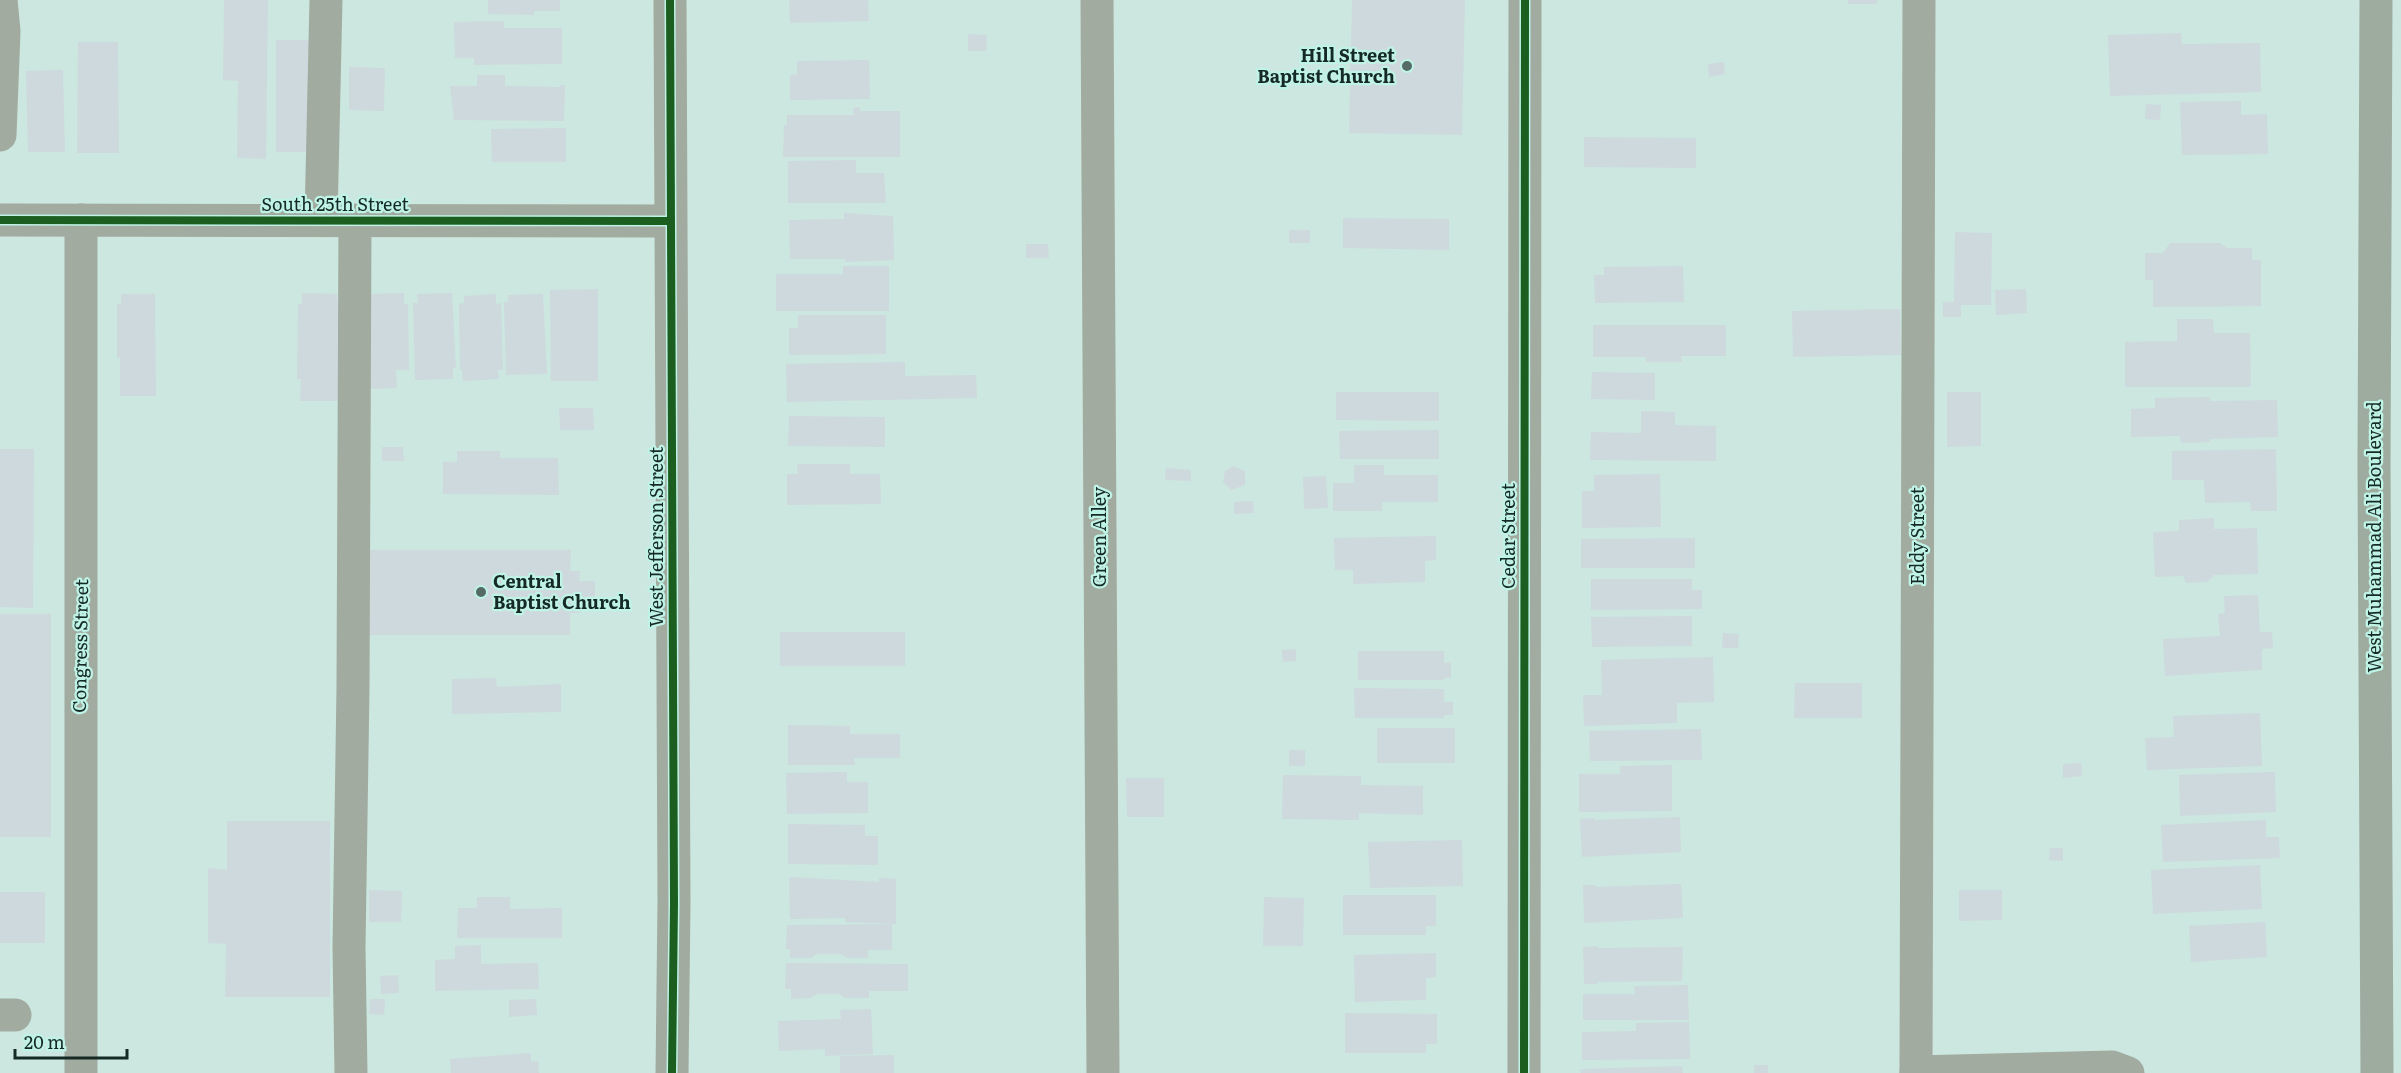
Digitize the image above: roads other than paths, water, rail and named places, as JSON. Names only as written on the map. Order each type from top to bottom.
[{"type":"main road","name":"West Muhammad Ali Boulevard","points":[[2376,0],[2374,464],[2378,1073]]},
{"type":"street","points":[[0,135],[4,31],[1,0]]},
{"type":"street","points":[[321,220],[326,0]]},
{"type":"street","name":"West Jefferson Street","points":[[670,0],[674,903],[672,1073]]},
{"type":"street","name":"Green Alley","points":[[1097,0],[1103,1073]]},
{"type":"street","name":"Cedar Street","points":[[1524,1073],[1525,0]]},
{"type":"street","name":"Eddy Street","points":[[1916,1072],[1919,0]]},
{"type":"street","name":"South 25th Street","points":[[0,220],[670,221]]},
{"type":"street","name":"Congress Street","points":[[81,220],[81,1073]]},
{"type":"street","points":[[351,1073],[349,947],[353,688],[352,488],[355,220]]},
{"type":"street","points":[[1916,1072],[2112,1067],[2128,1073]]},
{"type":"place","name":"Hill Street Baptist Church","points":[[1407,66]]},
{"type":"place","name":"Central Baptist Church","points":[[481,592]]}]
